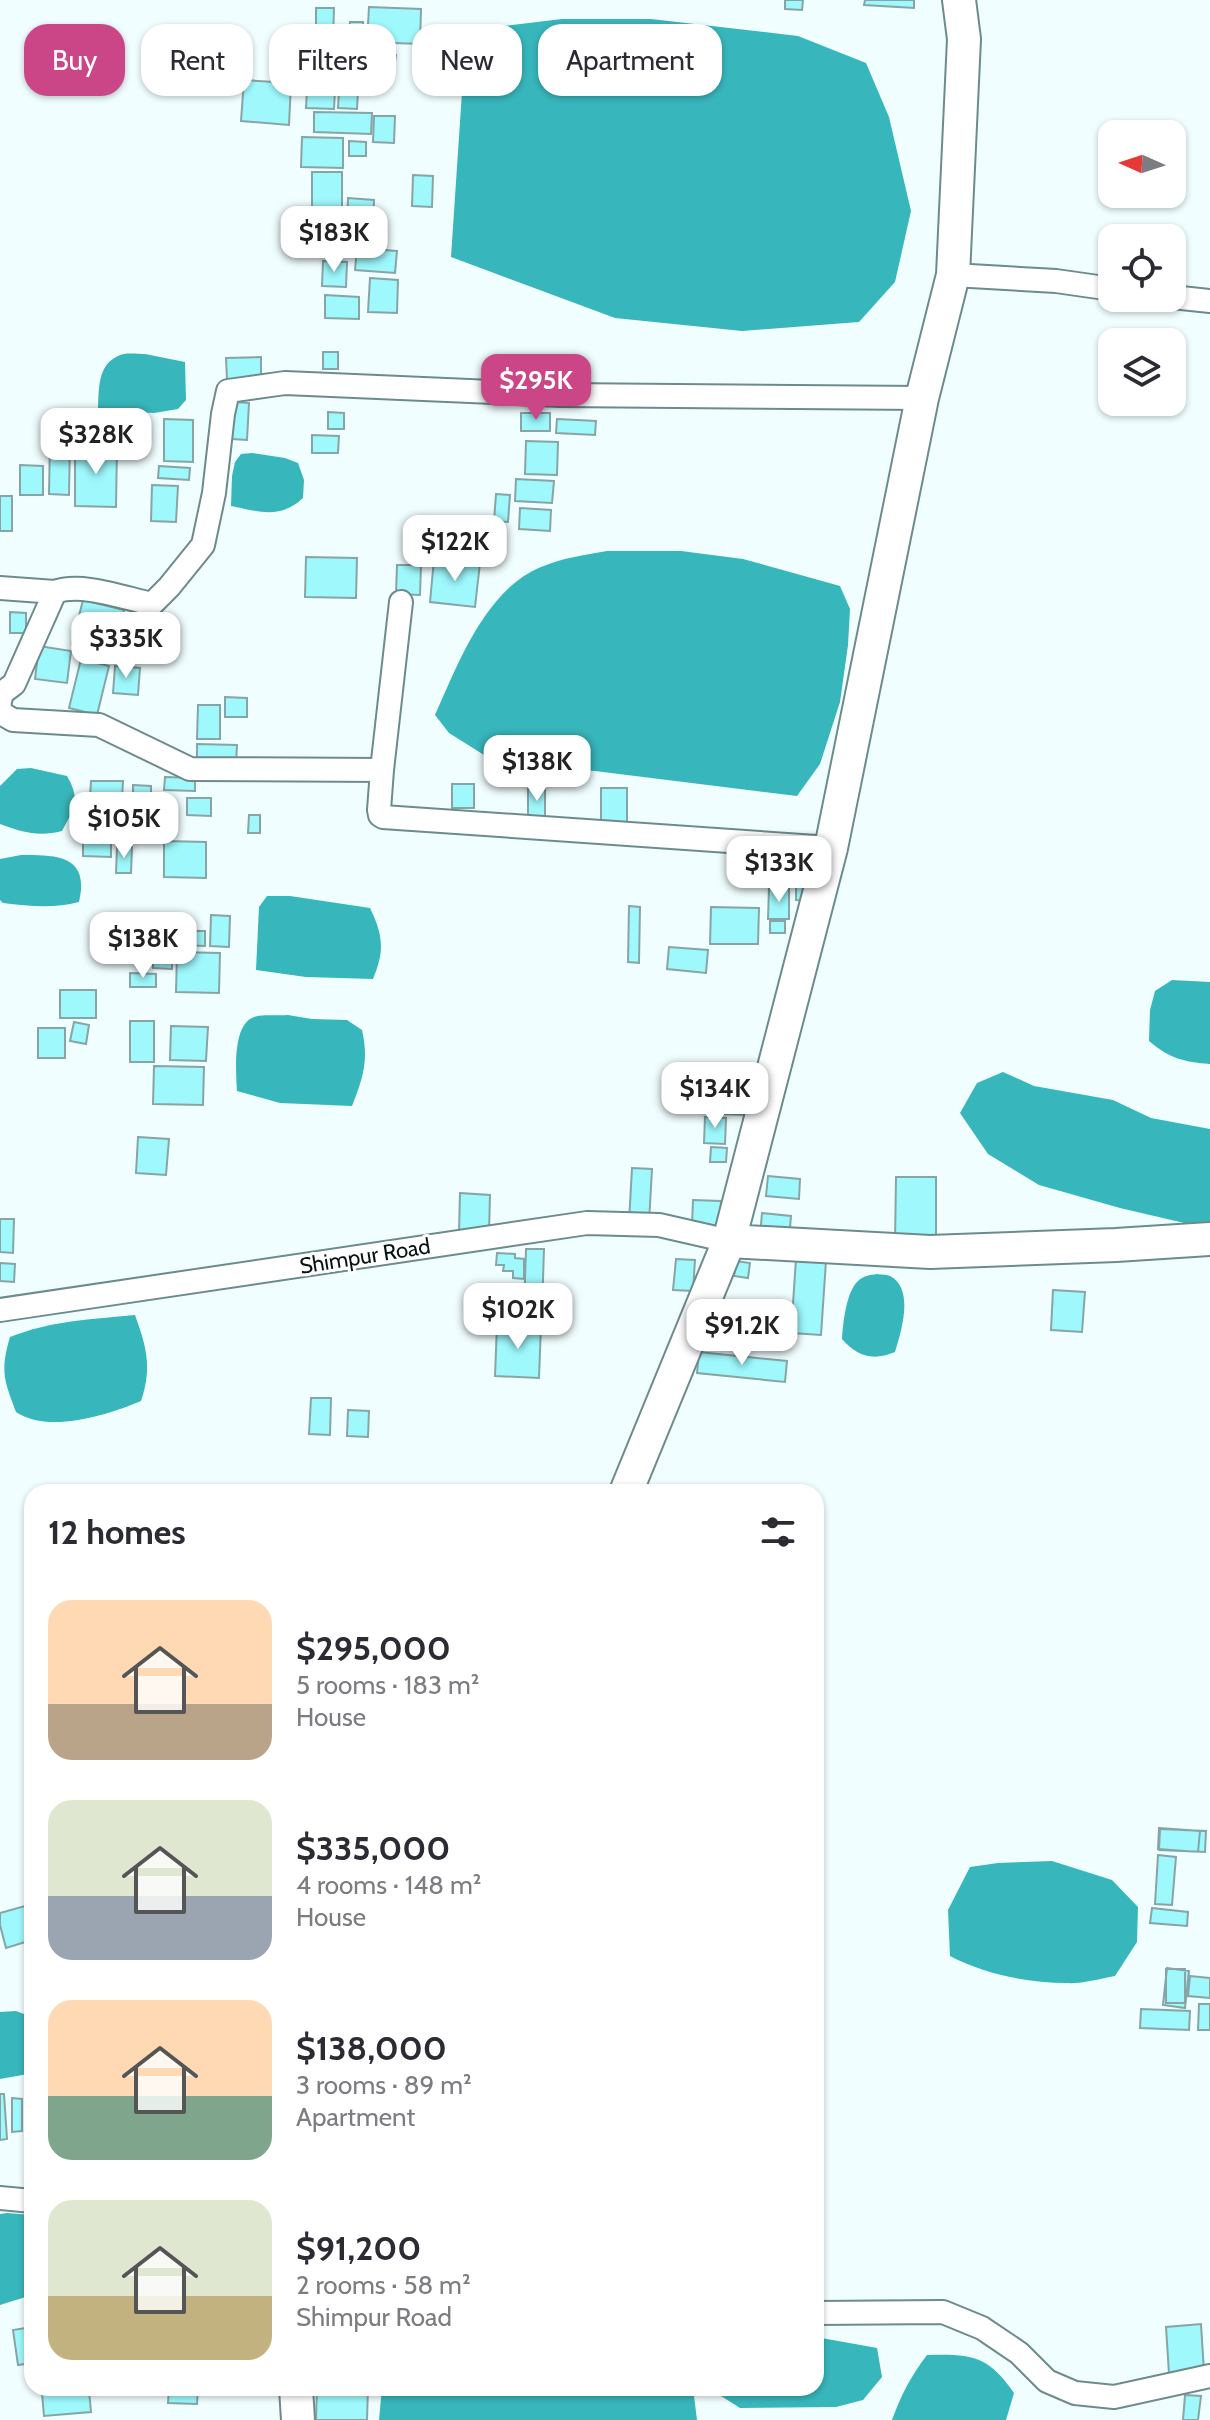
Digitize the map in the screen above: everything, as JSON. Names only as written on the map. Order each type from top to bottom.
[{"type":"street","points":[[629,1484],[729,1241],[831,848],[922,398],[953,275],[964,39],[959,0]]},
{"type":"street","points":[[953,275],[1056,281],[1098,287]]},
{"type":"street","points":[[1186,298],[1210,301]]},
{"type":"street","points":[[0,588],[55,592],[79,588],[152,604],[203,545],[214,493],[228,391],[285,383],[560,395],[922,398]]},
{"type":"street","points":[[55,592],[14,684],[2,693],[1,713],[13,720],[99,725],[190,769],[382,770]]},
{"type":"street","points":[[401,602],[382,770],[379,810],[383,817],[831,848]]},
{"type":"street","name":"Shimpur Road","points":[[0,1310],[587,1223],[659,1225],[729,1241]]},
{"type":"street","points":[[729,1241],[930,1252],[1210,1239]]},
{"type":"street","points":[[0,2198],[24,2200]]},
{"type":"street","points":[[824,2313],[943,2312],[982,2328],[1019,2353],[1047,2381],[1075,2393],[1114,2397],[1210,2376]]},
{"type":"street","points":[[296,2396],[298,2420]]},
{"type":"water","points":[[562,19],[651,19],[694,24],[538,24],[538,96],[722,96],[722,27],[798,36],[866,63],[889,117],[911,211],[895,282],[859,322],[742,331],[615,318],[451,257],[462,96],[522,96],[520,24]]},
{"type":"water","points":[[145,354],[185,362],[186,400],[178,409],[154,413],[98,410],[100,379],[111,360],[121,355]]},
{"type":"water","points":[[252,453],[298,463],[304,480],[303,498],[286,509],[269,512],[231,506],[235,462],[241,454]]},
{"type":"water","points":[[607,551],[681,551],[743,559],[840,586],[850,609],[840,702],[820,764],[797,796],[595,771],[500,765],[449,733],[435,715],[476,630],[504,593],[521,578],[541,567]]},
{"type":"water","points":[[31,768],[67,776],[71,784],[74,804],[62,831],[30,833],[0,824],[0,786],[17,769]]},
{"type":"water","points":[[21,855],[58,857],[75,866],[80,875],[79,902],[50,906],[3,903],[0,900],[0,859]]},
{"type":"water","points":[[267,896],[290,896],[370,908],[381,943],[373,979],[306,977],[256,970],[259,907]]},
{"type":"water","points":[[1172,980],[1210,982],[1210,1064],[1177,1058],[1149,1041],[1150,1010],[1155,991]]},
{"type":"water","points":[[288,1015],[347,1020],[362,1030],[364,1069],[352,1106],[280,1103],[237,1091],[237,1050],[242,1029],[254,1017]]},
{"type":"water","points":[[1003,1072],[1034,1086],[1113,1100],[1151,1118],[1210,1129],[1210,1229],[1039,1185],[988,1154],[960,1113],[977,1083]]},
{"type":"water","points":[[888,1275],[898,1282],[904,1311],[895,1352],[873,1357],[854,1350],[842,1339],[846,1308],[854,1286],[862,1278]]},
{"type":"water","points":[[135,1315],[147,1358],[141,1401],[112,1412],[61,1422],[44,1422],[16,1412],[5,1375],[10,1337],[56,1324]]},
{"type":"water","points":[[1052,1861],[1112,1880],[1138,1907],[1137,1942],[1115,1976],[1078,1983],[1051,1983],[1006,1976],[950,1956],[948,1910],[970,1867]]},
{"type":"water","points":[[0,2012],[24,2014],[24,2075],[0,2079]]},
{"type":"water","points":[[0,2214],[24,2214],[24,2298],[0,2305]]},
{"type":"water","points":[[824,2338],[877,2348],[882,2377],[863,2400],[836,2407],[740,2408],[721,2396],[824,2396]]},
{"type":"water","points":[[927,2355],[977,2359],[996,2371],[1014,2393],[1006,2420],[892,2420],[907,2386]]},
{"type":"water","points":[[381,2396],[694,2396],[697,2420],[379,2420]]},
{"type":"building","points":[[785,0],[803,0],[802,10],[785,9]]},
{"type":"building","points":[[865,0],[914,0],[914,8],[864,5]]},
{"type":"building","points":[[369,7],[421,9],[421,24],[412,24],[412,44],[396,43],[396,24],[368,24]]},
{"type":"building","points":[[316,8],[334,8],[334,24],[316,24]]},
{"type":"building","points":[[253,81],[269,82],[269,96],[290,96],[289,125],[241,121],[243,96],[253,96]]},
{"type":"building","points":[[307,96],[335,96],[334,109],[306,108]]},
{"type":"building","points":[[339,96],[358,96],[357,109],[338,108]]},
{"type":"building","points":[[314,112],[372,113],[371,134],[314,132]]},
{"type":"building","points":[[374,116],[395,116],[394,143],[373,142]]},
{"type":"building","points":[[302,137],[343,138],[343,168],[301,167]]},
{"type":"building","points":[[349,141],[366,142],[366,156],[349,156]]},
{"type":"building","points":[[312,172],[342,172],[342,222],[312,222]]},
{"type":"building","points":[[413,175],[433,176],[432,207],[412,206]]},
{"type":"building","points":[[348,198],[374,200],[373,228],[347,226]]},
{"type":"building","points":[[319,229],[354,231],[354,249],[319,247]]},
{"type":"building","points":[[357,248],[397,251],[395,273],[355,270]]},
{"type":"building","points":[[323,261],[347,262],[346,287],[322,286]]},
{"type":"building","points":[[370,278],[398,280],[397,313],[368,312]]},
{"type":"building","points":[[325,295],[359,297],[359,319],[325,318]]},
{"type":"building","points":[[323,352],[338,352],[338,369],[323,369]]},
{"type":"building","points":[[261,357],[261,378],[227,380],[226,358]]},
{"type":"building","points":[[234,402],[249,403],[247,440],[232,439]]},
{"type":"building","points":[[328,412],[344,413],[344,429],[328,429]]},
{"type":"building","points":[[521,413],[550,413],[550,431],[521,431]]},
{"type":"building","points":[[164,419],[193,420],[193,462],[164,461]]},
{"type":"building","points":[[557,419],[596,421],[595,435],[556,433]]},
{"type":"building","points":[[312,435],[339,436],[338,453],[312,453]]},
{"type":"building","points":[[50,440],[70,441],[69,495],[49,494]]},
{"type":"building","points":[[526,441],[558,442],[557,475],[525,474]]},
{"type":"building","points":[[75,446],[117,447],[116,507],[75,506]]},
{"type":"building","points":[[20,465],[43,466],[43,495],[20,495]]},
{"type":"building","points":[[159,466],[190,468],[189,480],[158,478]]},
{"type":"building","points":[[516,479],[554,481],[552,503],[515,501]]},
{"type":"building","points":[[152,485],[178,486],[176,522],[151,521]]},
{"type":"building","points":[[496,494],[510,495],[508,522],[494,521]]},
{"type":"building","points":[[0,496],[12,496],[12,531],[0,531]]},
{"type":"building","points":[[520,508],[551,510],[550,531],[519,529]]},
{"type":"building","points":[[306,557],[357,558],[356,598],[305,597]]},
{"type":"building","points":[[434,559],[480,563],[475,607],[430,602]]},
{"type":"building","points":[[397,565],[421,565],[420,595],[396,594]]},
{"type":"building","points":[[83,600],[124,610],[113,655],[72,644]]},
{"type":"building","points":[[10,612],[26,613],[26,633],[10,633]]},
{"type":"building","points":[[39,646],[71,651],[67,683],[35,679]]},
{"type":"building","points":[[81,659],[109,666],[97,715],[69,708]]},
{"type":"building","points":[[115,666],[140,668],[138,695],[113,693]]},
{"type":"building","points":[[225,697],[247,698],[247,717],[225,717]]},
{"type":"building","points":[[198,705],[220,705],[220,739],[197,739]]},
{"type":"building","points":[[197,744],[237,745],[236,765],[197,764]]},
{"type":"building","points":[[165,777],[195,778],[195,791],[164,790]]},
{"type":"building","points":[[91,781],[123,781],[122,799],[90,798]]},
{"type":"building","points":[[452,784],[474,784],[474,808],[452,808]]},
{"type":"building","points":[[133,785],[151,786],[151,795],[133,795]]},
{"type":"building","points":[[601,788],[627,788],[627,823],[601,823]]},
{"type":"building","points":[[528,789],[545,789],[545,817],[528,816]]},
{"type":"building","points":[[187,798],[211,798],[211,816],[187,815]]},
{"type":"building","points":[[120,800],[173,801],[173,819],[120,818]]},
{"type":"building","points":[[249,815],[260,815],[260,833],[248,833]]},
{"type":"building","points":[[94,822],[114,822],[113,835],[94,835]]},
{"type":"building","points":[[118,822],[145,822],[144,837],[117,836]]},
{"type":"building","points":[[149,825],[170,826],[170,834],[149,833]]},
{"type":"building","points":[[83,840],[111,841],[111,857],[83,856]]},
{"type":"building","points":[[164,841],[206,842],[206,878],[164,877]]},
{"type":"building","points":[[117,847],[132,847],[131,873],[116,873]]},
{"type":"building","points":[[796,878],[812,879],[812,901],[796,900]]},
{"type":"building","points":[[769,888],[789,888],[789,919],[768,919]]},
{"type":"building","points":[[629,906],[640,907],[639,963],[628,962]]},
{"type":"building","points":[[711,907],[759,908],[758,944],[710,944]]},
{"type":"building","points":[[211,915],[230,916],[229,947],[210,946]]},
{"type":"building","points":[[770,921],[785,921],[785,933],[770,933]]},
{"type":"building","points":[[182,931],[205,931],[205,946],[181,945]]},
{"type":"building","points":[[153,946],[172,946],[172,969],[153,968]]},
{"type":"building","points":[[669,947],[708,950],[706,973],[667,969]]},
{"type":"building","points":[[177,952],[220,953],[219,993],[176,992]]},
{"type":"building","points":[[130,973],[156,974],[156,987],[130,987]]},
{"type":"building","points":[[60,990],[96,990],[96,1018],[60,1018]]},
{"type":"building","points":[[130,1021],[154,1021],[154,1062],[130,1062]]},
{"type":"building","points":[[74,1022],[89,1025],[86,1044],[70,1041]]},
{"type":"building","points":[[171,1026],[208,1027],[206,1061],[170,1060]]},
{"type":"building","points":[[38,1028],[65,1028],[65,1058],[38,1058]]},
{"type":"building","points":[[154,1066],[204,1067],[203,1105],[153,1104]]},
{"type":"building","points":[[724,1099],[746,1100],[746,1115],[723,1114]]},
{"type":"building","points":[[705,1117],[726,1118],[725,1144],[704,1143]]},
{"type":"building","points":[[138,1137],[169,1139],[166,1175],[136,1173]]},
{"type":"building","points":[[711,1147],[727,1148],[726,1162],[710,1162]]},
{"type":"building","points":[[632,1168],[652,1169],[649,1223],[629,1222]]},
{"type":"building","points":[[768,1176],[800,1179],[799,1199],[766,1196]]},
{"type":"building","points":[[896,1177],[936,1177],[936,1242],[895,1242]]},
{"type":"building","points":[[460,1193],[490,1195],[489,1233],[459,1232]]},
{"type":"building","points":[[693,1200],[721,1201],[720,1227],[692,1226]]},
{"type":"building","points":[[762,1213],[791,1216],[789,1239],[760,1236]]},
{"type":"building","points":[[0,1219],[14,1219],[13,1253],[0,1252]]},
{"type":"building","points":[[526,1249],[544,1249],[542,1310],[524,1310]]},
{"type":"building","points":[[497,1253],[515,1254],[515,1258],[524,1259],[524,1279],[513,1278],[513,1271],[503,1271],[504,1265],[496,1265]]},
{"type":"building","points":[[676,1259],[695,1260],[693,1291],[673,1290]]},
{"type":"building","points":[[796,1259],[826,1261],[821,1335],[791,1333]]},
{"type":"building","points":[[736,1261],[750,1263],[748,1278],[734,1276]]},
{"type":"building","points":[[0,1263],[15,1264],[14,1282],[0,1281]]},
{"type":"building","points":[[499,1288],[518,1288],[517,1317],[498,1316]]},
{"type":"building","points":[[1053,1290],[1085,1292],[1082,1332],[1051,1330]]},
{"type":"building","points":[[721,1310],[758,1311],[758,1334],[720,1333]]},
{"type":"building","points":[[497,1324],[541,1326],[539,1378],[495,1376]]},
{"type":"building","points":[[699,1352],[787,1361],[785,1382],[697,1373]]},
{"type":"building","points":[[311,1398],[331,1398],[330,1435],[309,1434]]},
{"type":"building","points":[[348,1410],[369,1411],[368,1437],[347,1436]]},
{"type":"building","points":[[1159,1828],[1200,1831],[1198,1852],[1158,1849]]},
{"type":"building","points":[[1160,1829],[1206,1831],[1205,1852],[1159,1850]]},
{"type":"building","points":[[1158,1855],[1176,1857],[1172,1905],[1155,1904]]},
{"type":"building","points":[[24,1906],[24,1942],[6,1948],[0,1913]]},
{"type":"building","points":[[1152,1908],[1188,1912],[1187,1926],[1150,1923]]},
{"type":"building","points":[[1167,1968],[1189,1971],[1185,2008],[1163,2005]]},
{"type":"building","points":[[1166,1969],[1185,1969],[1185,2003],[1166,2003]]},
{"type":"building","points":[[1190,1976],[1210,1978],[1210,1998],[1188,1996]]},
{"type":"building","points":[[1199,2004],[1210,2004],[1210,2030],[1198,2030]]},
{"type":"building","points":[[1141,2009],[1190,2011],[1189,2030],[1140,2028]]},
{"type":"building","points":[[0,2094],[4,2094],[7,2139],[0,2140]]},
{"type":"building","points":[[12,2098],[22,2099],[22,2131],[12,2132]]},
{"type":"building","points":[[1201,2324],[1204,2372],[1169,2374],[1166,2327]]},
{"type":"building","points":[[24,2328],[24,2364],[18,2365],[13,2330]]},
{"type":"building","points":[[1185,2395],[1201,2396],[1198,2420],[1183,2420]]},
{"type":"building","points":[[42,2396],[90,2396],[91,2412],[44,2416]]},
{"type":"building","points":[[168,2396],[198,2396],[197,2404],[168,2403]]},
{"type":"building","points":[[317,2396],[368,2396],[367,2420],[316,2420]]}]
